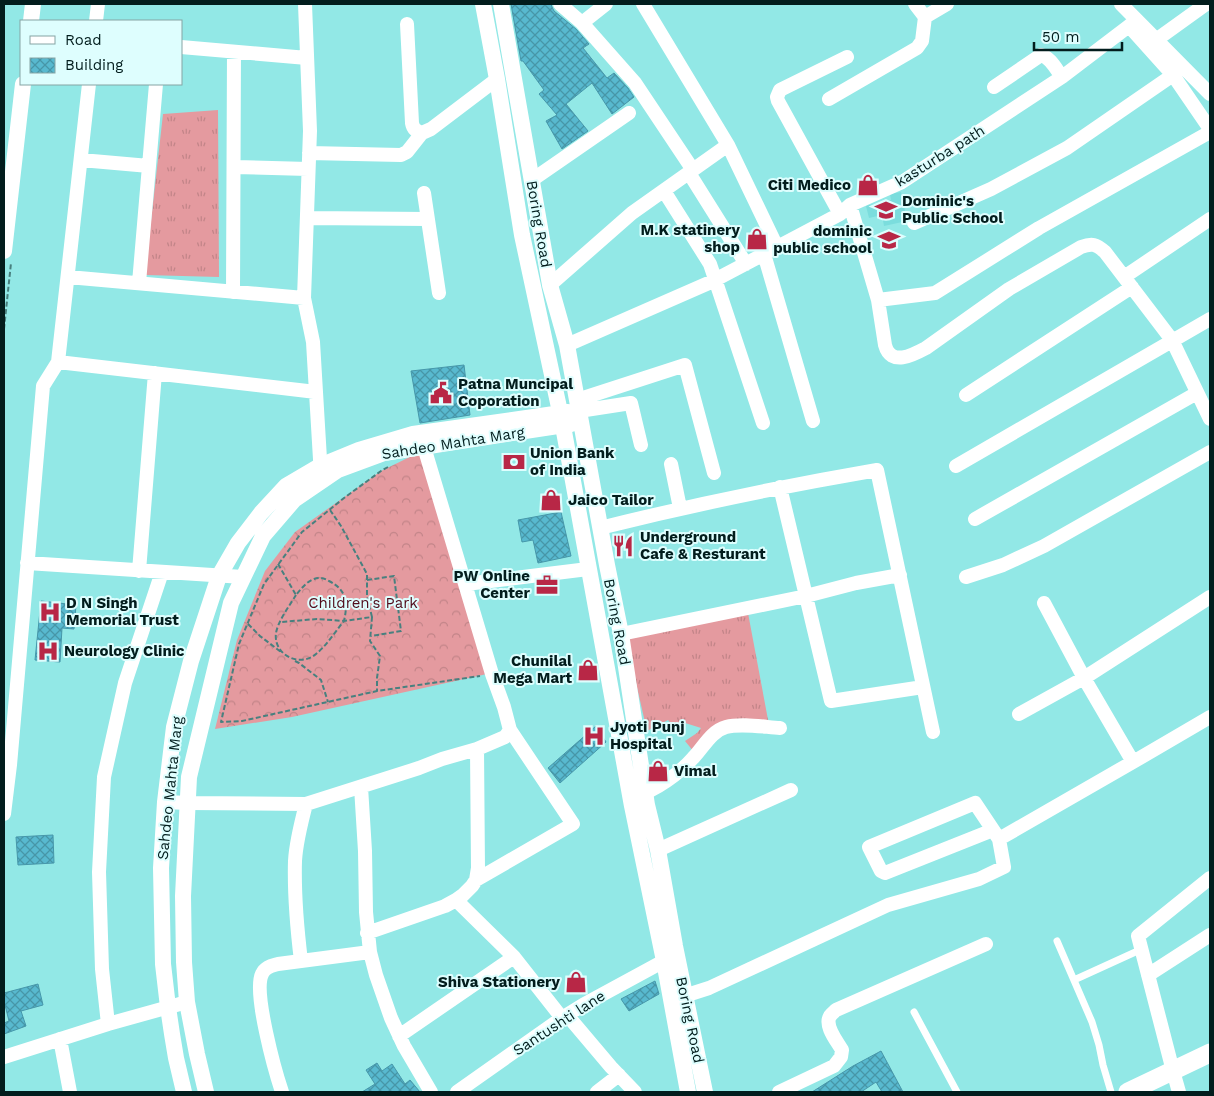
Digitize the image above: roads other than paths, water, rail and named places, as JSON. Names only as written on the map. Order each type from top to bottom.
[{"type":"main road","points":[[1128,1092],[1210,1053]]},
{"type":"street","points":[[30,20],[32,4]]},
{"type":"street","points":[[96,20],[98,4]]},
{"type":"street","points":[[305,4],[310,131],[304,298],[313,342],[321,474]]},
{"type":"street","points":[[483,4],[522,235],[561,419],[588,568],[638,795],[664,960],[678,1000],[688,1092]]},
{"type":"street","name":"Boring Road","points":[[501,4],[550,285],[567,345],[621,634],[638,795],[658,850],[678,1000],[705,1092]]},
{"type":"street","points":[[560,4],[582,23],[634,83],[691,171],[746,264]]},
{"type":"street","points":[[582,23],[606,4]]},
{"type":"street","points":[[643,4],[728,145],[777,247]]},
{"type":"street","points":[[829,98],[917,48],[922,40],[925,17],[914,4]]},
{"type":"street","points":[[925,17],[947,4]]},
{"type":"street","points":[[878,300],[935,293],[1039,228],[1210,130],[1173,75],[1133,23],[1121,4]]},
{"type":"street","points":[[1156,40],[1206,4],[1210,8]]},
{"type":"street","points":[[1133,23],[1156,40],[1210,94]]},
{"type":"street","name":"kasturba path","points":[[567,345],[715,280],[845,210],[902,182],[1062,77],[1133,23]]},
{"type":"street","points":[[407,24],[413,128],[422,133]]},
{"type":"street","points":[[182,47],[307,58]]},
{"type":"street","points":[[232,292],[234,52]]},
{"type":"street","points":[[994,87],[1041,55],[1048,59],[1062,77]]},
{"type":"street","points":[[847,57],[782,89],[777,97],[845,210],[878,300],[887,351],[890,354],[901,358],[913,355],[926,348],[1009,289],[1081,247],[1094,244],[1106,252],[1172,340],[1210,419]]},
{"type":"street","points":[[914,223],[991,189],[1067,148],[1173,75]]},
{"type":"street","points":[[309,153],[401,155],[407,152],[422,133],[431,130],[497,79]]},
{"type":"street","points":[[4,251],[23,85]]},
{"type":"street","points":[[4,814],[11,755],[43,386],[58,362],[90,85]]},
{"type":"street","points":[[139,283],[156,85]]},
{"type":"street","points":[[532,180],[629,113]]},
{"type":"street","points":[[550,285],[632,213],[728,145]]},
{"type":"street","points":[[81,160],[149,166]]},
{"type":"street","points":[[234,167],[308,169]]},
{"type":"street","points":[[664,191],[707,258],[763,423]]},
{"type":"street","points":[[424,193],[439,293]]},
{"type":"street","points":[[307,218],[427,219]]},
{"type":"street","points":[[966,396],[1128,282],[1210,220]]},
{"type":"street","points":[[764,254],[813,421]]},
{"type":"street","points":[[68,277],[304,298]]},
{"type":"street","points":[[956,466],[1210,319]]},
{"type":"street","points":[[58,362],[316,392]]},
{"type":"street","points":[[579,411],[685,365],[714,473]]},
{"type":"street","points":[[139,571],[155,373]]},
{"type":"street","points":[[975,519],[1198,392]]},
{"type":"street","points":[[579,411],[631,403],[641,445]]},
{"type":"street","name":"Sahdeo Mahta Marg","points":[[184,1092],[176,1058],[163,964],[161,868],[166,802],[174,727],[191,661],[219,576],[238,543],[261,513],[286,486],[384,453],[424,447],[561,419],[579,411]]},
{"type":"street","name":"Sahdeo Mahta Marg","points":[[206,1092],[196,1054],[187,1002],[184,962],[183,896],[189,776],[231,603],[263,536],[294,500],[321,474],[359,450],[413,434],[561,419]]},
{"type":"street","points":[[424,447],[510,730],[573,824],[476,880]]},
{"type":"street","points":[[966,577],[1003,565],[1044,546],[1210,452]]},
{"type":"street","points":[[671,464],[680,508]]},
{"type":"street","points":[[600,528],[680,508],[780,487],[877,470],[934,732]]},
{"type":"street","points":[[780,487],[831,701],[923,687]]},
{"type":"street","points":[[27,563],[243,577]]},
{"type":"street","points":[[466,584],[588,568]]},
{"type":"street","points":[[108,1024],[102,969],[99,872],[104,777],[125,682],[162,572]]},
{"type":"street","points":[[621,634],[900,575]]},
{"type":"street","points":[[1019,714],[1084,678],[1210,597]]},
{"type":"street","points":[[1044,603],[1084,678],[1133,762]]},
{"type":"street","points":[[678,1000],[709,988],[888,905],[979,879],[1004,867],[996,834],[975,803],[869,848],[881,871],[885,873],[996,834],[1133,762],[1210,717]]},
{"type":"street","points":[[638,795],[686,766],[720,730],[737,726],[780,728]]},
{"type":"street","points":[[166,802],[306,804],[477,749],[505,737],[510,730]]},
{"type":"street","points":[[367,933],[445,906],[456,900],[476,880],[478,868],[477,749]]},
{"type":"street","points":[[361,787],[367,933],[370,952],[382,995],[399,1036],[431,1092]]},
{"type":"street","points":[[658,850],[791,790]]},
{"type":"street","points":[[301,961],[295,906],[296,860],[299,832],[306,804]]},
{"type":"street","points":[[1179,1092],[1138,936],[1210,878]]},
{"type":"street","points":[[456,900],[514,957],[635,1092]]},
{"type":"street","points":[[1148,976],[1210,936]]},
{"type":"street","points":[[779,1092],[834,1066],[841,1057],[842,1050],[828,1023],[830,1016],[836,1010],[986,944]]},
{"type":"street","points":[[282,1092],[270,1051],[260,1000],[262,973],[268,967],[278,964],[370,952]]},
{"type":"street","points":[[399,1036],[514,957]]},
{"type":"street","name":"Santushti lane","points":[[458,1092],[565,1016],[664,960]]},
{"type":"street","points":[[4,1056],[187,1002]]},
{"type":"street","points":[[60,1039],[70,1092]]},
{"type":"street","points":[[597,1092],[619,1075]]},
{"type":"lane","points":[[1057,941],[1092,1022],[1111,1092]]},
{"type":"lane","points":[[1074,980],[1142,949]]},
{"type":"lane","points":[[914,1012],[957,1092]]},
{"type":"place","name":"Citi Medico","points":[[868,185]]},
{"type":"place","name":"Dominic's Public School","points":[[886,210]]},
{"type":"place","name":"M.K statinery shop","points":[[757,239]]},
{"type":"place","name":"dominic public school","points":[[889,240]]},
{"type":"place","name":"Patna Muncipal Coporation","points":[[441,393]]},
{"type":"place","name":"Union Bank of India","points":[[514,462]]},
{"type":"place","name":"Jaico Tailor","points":[[551,500]]},
{"type":"place","name":"Underground Cafe & Resturant","points":[[623,546]]},
{"type":"place","name":"PW Online Center","points":[[547,585]]},
{"type":"place","name":"D N Singh Memorial Trust","points":[[50,612]]},
{"type":"place","name":"Neurology Clinic","points":[[48,651]]},
{"type":"place","name":"Chunilal Mega Mart","points":[[588,670]]},
{"type":"place","name":"Jyoti Punj Hospital","points":[[594,736]]},
{"type":"place","name":"Vimal","points":[[658,771]]},
{"type":"place","name":"Shiva Stationery","points":[[576,982]]},
{"type":"park label","name":"Children's Park","points":[[363,603]]}]
